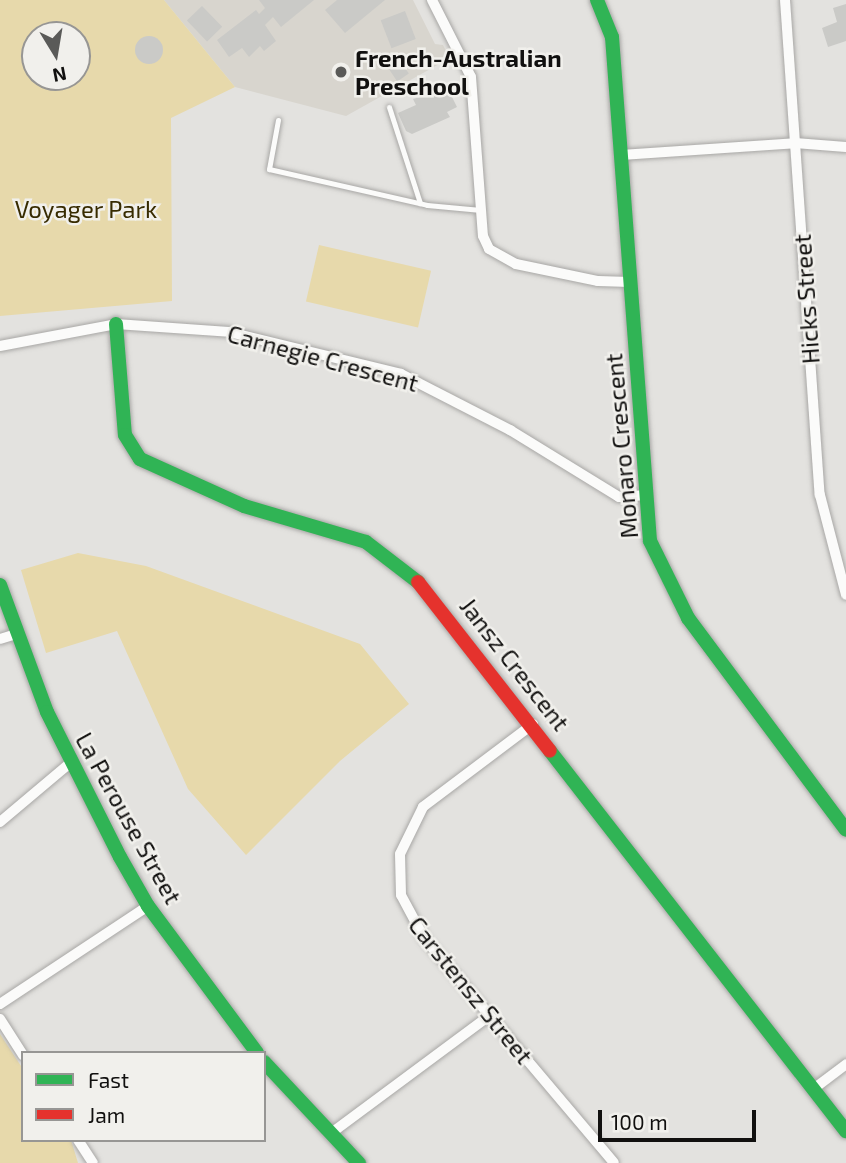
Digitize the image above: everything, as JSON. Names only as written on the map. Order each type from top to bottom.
[{"type":"street","points":[[432,0],[471,77],[485,242],[500,260],[583,279],[630,282]]},
{"type":"street","name":"Monaro Crescent","points":[[597,0],[612,37],[650,541],[666,582],[846,830]]},
{"type":"street","name":"Hicks Street","points":[[785,0],[820,495],[846,595]]},
{"type":"street","points":[[621,155],[795,143],[846,146]]},
{"type":"street","name":"Carnegie Crescent","points":[[0,346],[13,340],[116,324],[229,332],[401,374],[499,424],[619,497],[647,495]]},
{"type":"street","name":"Jansz Crescent","points":[[116,324],[125,435],[140,459],[244,506],[366,542],[387,555],[438,602],[816,1087],[846,1132]]},
{"type":"street","name":"Carnegie Crescent","points":[[0,337],[13,340]]},
{"type":"street","name":"La Perouse Street","points":[[0,585],[16,634],[69,763],[148,906],[256,1051]]},
{"type":"street","points":[[0,639],[16,634]]},
{"type":"street","name":"Carstensz Street","points":[[533,724],[440,791],[409,829],[400,854],[401,895],[410,916],[489,1016],[614,1163]]},
{"type":"street","points":[[0,822],[69,763]]},
{"type":"street","points":[[0,1004],[148,906]]},
{"type":"street","points":[[330,1134],[489,1016]]},
{"type":"street","points":[[0,1019],[21,1052]]},
{"type":"street","points":[[266,1064],[359,1163]]},
{"type":"street","points":[[816,1087],[846,1064]]},
{"type":"street","points":[[79,1142],[92,1163]]},
{"type":"lane","points":[[389,107],[419,203]]},
{"type":"lane","points":[[278,120],[269,169],[419,203],[481,210]]},
{"type":"shaded area","name":"French-Australian Preschool","points":[[164,0],[413,0],[435,44],[443,45],[450,58],[346,116],[235,87]]},
{"type":"green space","name":"Voyager Park","points":[[0,0],[164,0],[235,87],[171,118],[172,301],[0,316]]},
{"type":"green space","points":[[319,245],[431,271],[418,327],[306,302]]},
{"type":"green space","points":[[78,553],[146,566],[360,644],[409,704],[340,761],[246,855],[188,789],[117,631],[46,653],[21,570]]},
{"type":"green space","points":[[0,1034],[21,1066],[21,1142],[72,1142],[78,1163],[0,1163]]},
{"type":"building","points":[[259,0],[314,0],[281,27],[273,17],[265,25],[276,41],[264,51],[260,46],[249,57],[242,48],[229,57],[217,40],[256,10],[259,14],[265,8]]},
{"type":"building","points":[[337,0],[385,0],[345,33],[325,10]]},
{"type":"building","points":[[846,4],[846,41],[828,47],[822,28],[837,22],[833,8]]},
{"type":"building","points":[[202,6],[222,27],[207,41],[187,21]]},
{"type":"building","points":[[405,11],[416,39],[391,48],[381,20]]},
{"type":"building","points":[[149,36],[159,40],[163,50],[159,60],[149,64],[139,60],[135,50],[139,40]]},
{"type":"building","points":[[401,62],[409,74],[397,81],[389,70]]},
{"type":"building","points":[[448,89],[457,107],[447,112],[450,117],[412,134],[406,131],[398,113],[416,105],[413,99]]},
{"type":"traffic: fast","points":[[597,0],[612,37],[650,541],[688,618],[846,830]]},
{"type":"traffic: fast","points":[[116,324],[125,435],[140,459],[244,506],[366,542],[418,582]]},
{"type":"traffic: fast","points":[[0,585],[47,712],[120,857],[148,906],[256,1051]]},
{"type":"traffic: fast","points":[[550,751],[846,1131]]},
{"type":"traffic: fast","points":[[266,1064],[359,1163]]},
{"type":"traffic: jam","points":[[418,582],[550,751]]},
{"type":"place","name":"French-Australian Preschool","points":[[341,72]]}]
